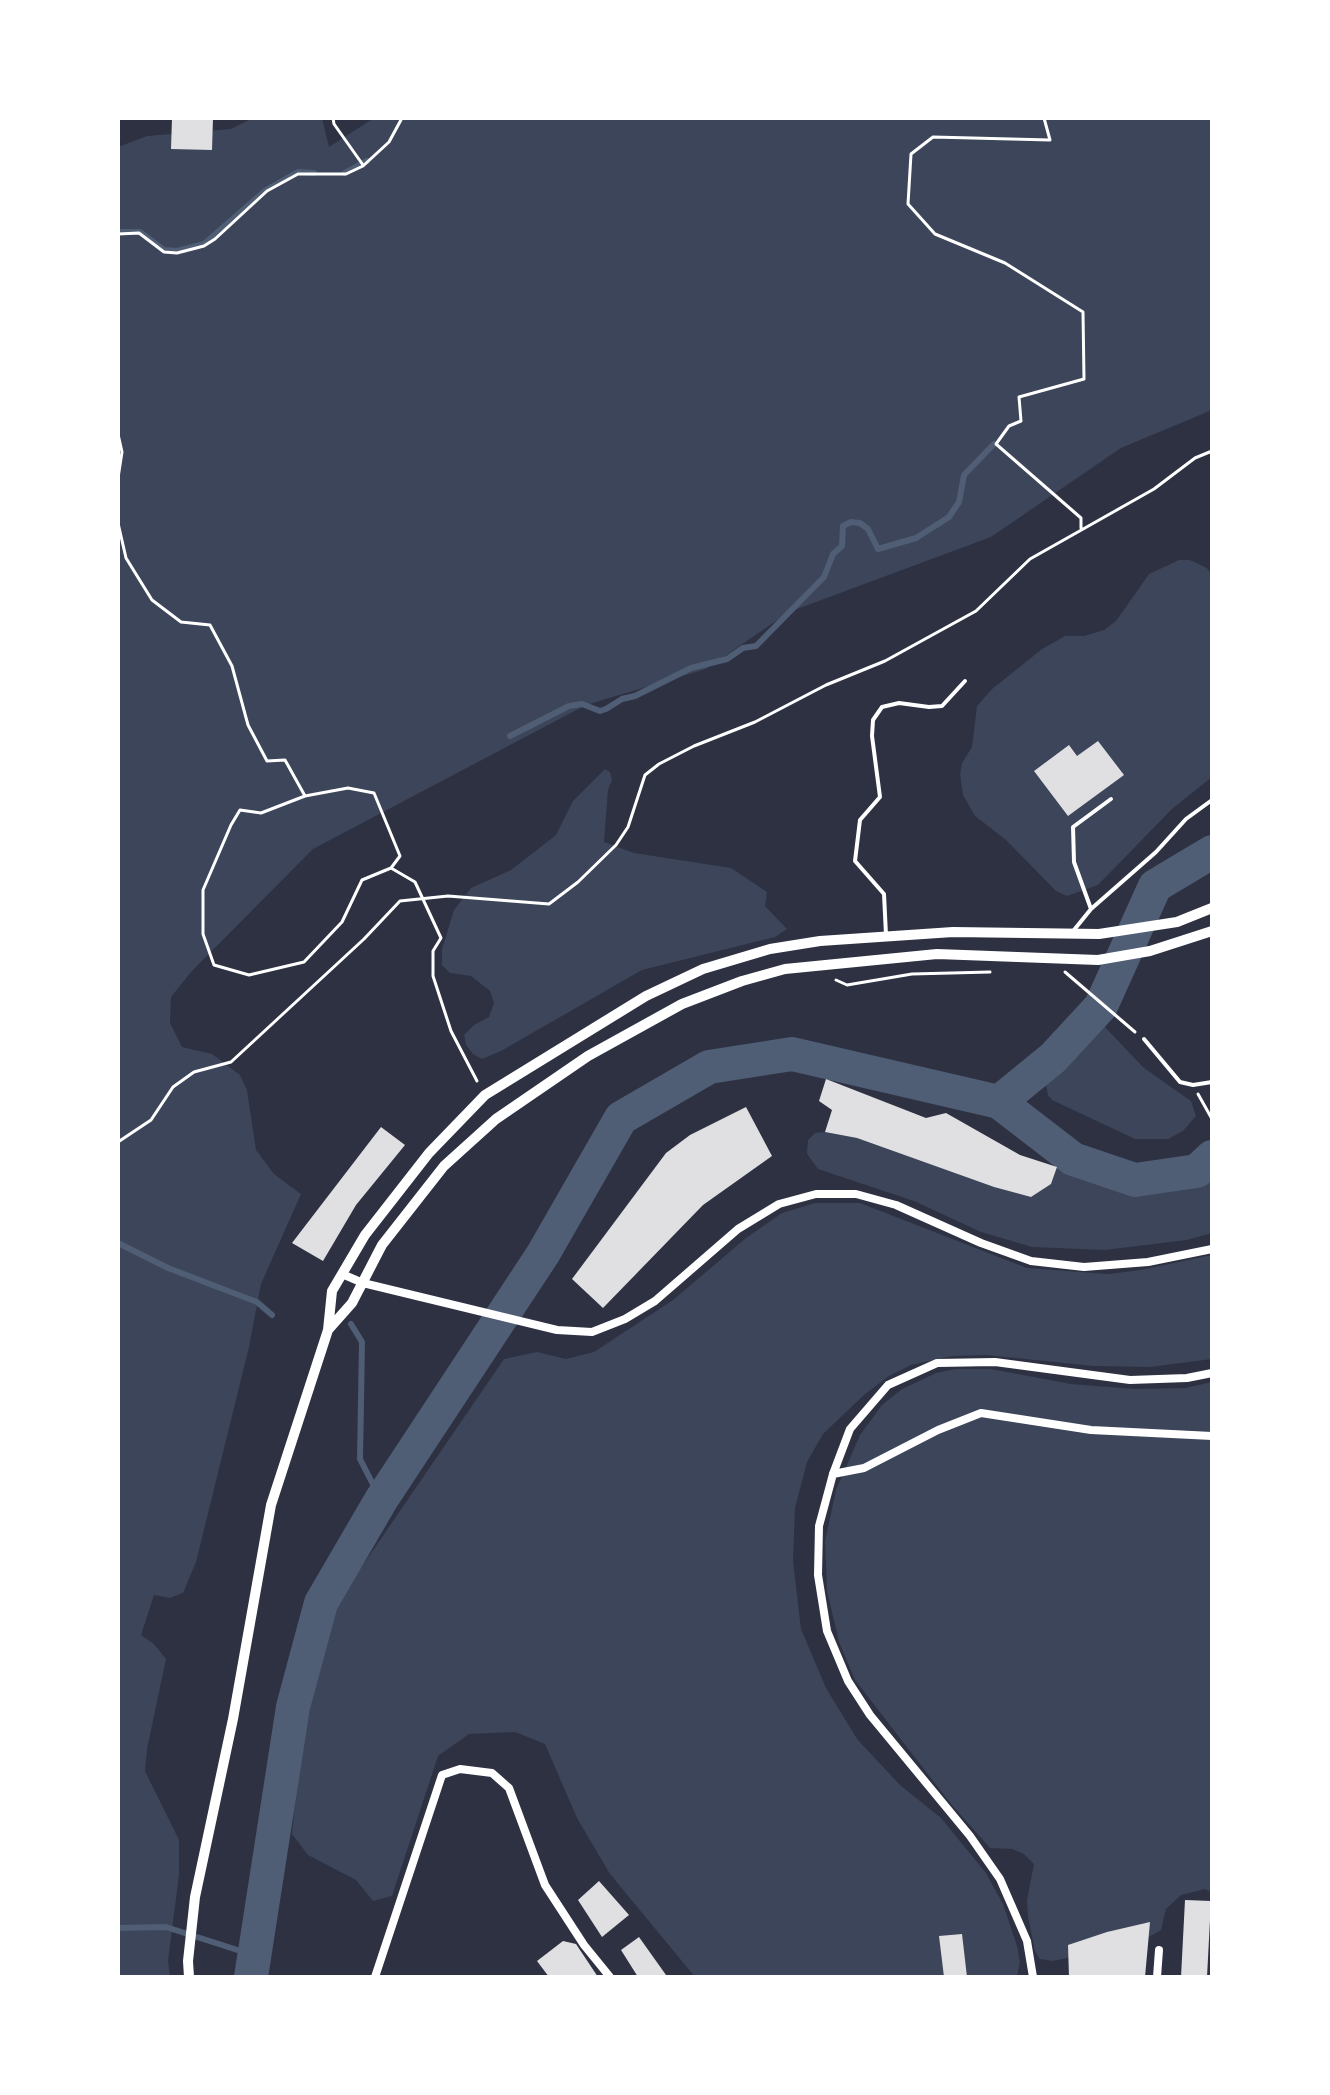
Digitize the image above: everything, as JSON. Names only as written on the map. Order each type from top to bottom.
[{"type":"street","points":[[189,1977],[195,1897],[233,1719],[271,1505],[328,1330],[332,1291],[365,1235],[429,1153],[485,1095],[646,996],[703,969],[770,949],[820,941],[886,935],[1005,931],[1099,934],[1177,922],[1212,908]]},
{"type":"street","points":[[328,1330],[352,1303],[382,1245],[444,1166],[496,1119],[588,1056],[682,1004],[742,981],[785,969],[937,954],[1098,960],[1150,951],[1212,931]]},
{"type":"street","points":[[342,1274],[363,1283],[557,1330],[592,1332],[625,1319],[655,1301],[738,1229],[779,1204],[816,1194],[856,1194],[896,1205],[981,1243],[1031,1261],[1084,1267],[1148,1262],[1212,1249]]},
{"type":"street","points":[[1033,1977],[1027,1941],[1000,1879],[970,1836],[870,1715],[848,1681],[827,1631],[818,1575],[819,1526],[833,1474],[850,1429],[888,1385],[937,1363],[995,1362],[1130,1380],[1187,1378],[1212,1373]]},
{"type":"street","points":[[833,1474],[864,1468],[938,1430],[981,1413],[1091,1430],[1212,1436]]},
{"type":"street","points":[[375,1977],[442,1775],[460,1769],[492,1773],[509,1788],[545,1885],[584,1945],[610,1977]]},
{"type":"street","points":[[1157,1977],[1159,1950]]},
{"type":"lane","points":[[886,935],[885,897],[855,861],[860,820],[880,797],[872,736],[873,720],[882,707],[899,703],[942,706],[965,681]]},
{"type":"lane","points":[[1091,909],[1074,862],[1073,827],[1111,799]]},
{"type":"lane","points":[[1070,935],[1091,909],[1156,852],[1186,819],[1212,800]]},
{"type":"lane","points":[[1144,1039],[1180,1082],[1193,1085],[1212,1082]]},
{"type":"path","points":[[333,118],[362,164]]},
{"type":"path","points":[[118,234],[139,233],[164,252],[177,253],[204,246],[267,191],[298,174],[346,174],[362,164],[389,142],[402,118]]},
{"type":"path","points":[[1044,118],[1050,140],[933,137],[911,154],[908,204],[935,234],[1005,263],[1083,312],[1084,379],[1019,397],[1021,421],[1009,426],[996,444],[1081,518],[1081,529]]},
{"type":"path","points":[[118,434],[122,452],[118,478]]},
{"type":"path","points":[[118,1142],[151,1120],[173,1087],[194,1072],[231,1062],[364,939],[400,901],[448,896],[549,904],[578,882],[616,845],[628,827],[645,775],[659,764],[875,665],[976,611],[1030,559],[1154,489],[1195,458],[1212,451]]},
{"type":"path","points":[[118,523],[126,558],[152,600],[181,622],[210,625],[232,666],[248,725],[267,761],[285,760],[305,796]]},
{"type":"path","points":[[348,788],[374,793],[400,856],[391,868],[362,880],[342,922],[304,962],[249,975],[214,965],[203,934],[203,890],[240,810],[261,813],[305,796],[348,788]]},
{"type":"path","points":[[391,868],[415,882],[441,938],[433,951],[433,976],[451,1031],[485,1095]]},
{"type":"path","points":[[831,963],[835,979],[847,985],[912,974],[1003,972]]},
{"type":"path","points":[[1063,970],[1144,1039]]},
{"type":"path","points":[[1201,1101],[1212,1119]]},
{"type":"shaded area","points":[[253,118],[322,118],[329,147],[374,118],[1212,118],[1212,410],[1121,448],[991,537],[789,612],[706,669],[586,705],[313,849],[191,972],[171,997],[170,1023],[182,1047],[212,1054],[240,1075],[247,1090],[256,1150],[274,1174],[301,1194],[261,1284],[249,1347],[196,1562],[183,1593],[170,1598],[154,1595],[141,1635],[154,1644],[166,1659],[145,1771],[179,1840],[179,1875],[168,1961],[170,1977],[118,1977],[118,147],[147,136],[231,129]]},
{"type":"shaded area","points":[[1179,560],[1190,560],[1207,568],[1212,576],[1212,777],[1172,809],[1098,885],[1067,896],[1056,891],[1006,840],[975,816],[963,795],[960,774],[962,763],[972,747],[977,706],[992,689],[1042,649],[1065,636],[1084,636],[1104,630],[1116,621],[1149,574]]},
{"type":"shaded area","points":[[605,769],[610,772],[612,780],[608,790],[604,842],[634,853],[731,868],[767,892],[765,906],[787,929],[775,937],[642,970],[482,1059],[466,1045],[464,1035],[489,1017],[494,1003],[490,991],[471,976],[450,973],[442,965],[442,949],[454,910],[471,888],[511,870],[556,835],[573,801]]},
{"type":"shaded area","points":[[1096,1023],[1104,1026],[1144,1068],[1191,1101],[1196,1116],[1183,1131],[1168,1139],[1135,1139],[1052,1100],[1045,1081],[1048,1075]]},
{"type":"shaded area","points":[[815,1133],[857,1138],[994,1187],[1031,1197],[1051,1184],[1057,1167],[1079,1168],[1107,1180],[1163,1185],[1190,1182],[1212,1168],[1212,1233],[1187,1240],[1105,1250],[1032,1247],[981,1232],[914,1201],[818,1169],[807,1154],[808,1140]]},
{"type":"shaded area","points":[[815,1203],[860,1203],[1027,1268],[1109,1274],[1212,1255],[1212,1359],[1150,1367],[1093,1366],[987,1355],[952,1356],[911,1365],[889,1376],[864,1395],[823,1434],[807,1462],[795,1508],[793,1561],[801,1629],[826,1688],[857,1739],[900,1785],[941,1818],[986,1873],[1003,1904],[1017,1946],[1020,1962],[1017,1977],[695,1977],[610,1874],[577,1818],[545,1744],[515,1732],[469,1734],[438,1756],[392,1896],[373,1901],[356,1880],[308,1855],[292,1834],[299,1762],[330,1613],[504,1359],[537,1352],[566,1359],[594,1352],[673,1300],[746,1238],[782,1213]]},
{"type":"shaded area","points":[[955,1369],[991,1369],[1071,1384],[1135,1389],[1185,1388],[1212,1382],[1212,1893],[1205,1889],[1181,1895],[1166,1909],[1161,1930],[1140,1942],[1053,1961],[1040,1959],[1035,1951],[1028,1917],[1027,1900],[1034,1864],[1024,1854],[1012,1849],[990,1848],[951,1804],[855,1680],[839,1642],[827,1591],[825,1541],[836,1490],[860,1435],[882,1405],[902,1389],[936,1373]]},
{"type":"building","points":[[172,118],[213,118],[212,150],[171,149]]},
{"type":"building","points":[[1098,741],[1124,775],[1068,816],[1034,771],[1069,745],[1077,756]]},
{"type":"building","points":[[826,1079],[926,1118],[946,1113],[1020,1155],[1057,1167],[1051,1184],[1031,1197],[994,1187],[857,1138],[825,1132],[832,1110],[819,1101]]},
{"type":"building","points":[[746,1107],[772,1156],[703,1205],[603,1308],[572,1279],[666,1153],[690,1135]]},
{"type":"building","points":[[381,1127],[405,1145],[356,1205],[323,1261],[292,1243]]},
{"type":"building","points":[[599,1881],[629,1915],[602,1937],[578,1900]]},
{"type":"building","points":[[1185,1900],[1211,1901],[1207,1977],[1181,1977]]},
{"type":"building","points":[[1150,1922],[1145,1977],[1069,1977],[1068,1945]]},
{"type":"building","points":[[962,1934],[967,1977],[944,1977],[939,1936]]},
{"type":"building","points":[[639,1937],[666,1975],[664,1977],[638,1977],[621,1950]]},
{"type":"building","points":[[563,1941],[576,1944],[598,1977],[549,1977],[537,1961]]},
{"type":"waterway","points":[[345,173],[367,161]]},
{"type":"waterway","points":[[118,232],[140,232],[164,250],[177,251],[204,244],[266,190],[298,172],[314,173]]},
{"type":"waterway","points":[[510,736],[569,706],[582,704],[600,711],[691,668],[727,659],[743,648],[756,646],[824,577],[833,554],[842,546],[843,526],[851,522],[860,523],[868,529],[878,549],[916,538],[949,517],[959,502],[964,475],[994,444]]},
{"type":"waterway","points":[[999,1102],[1053,1058],[1101,1006],[1155,886],[1212,852]]},
{"type":"waterway","points":[[251,1977],[293,1707],[321,1603],[381,1500],[543,1254],[621,1118],[709,1067],[792,1054],[999,1102],[1073,1159],[1135,1180],[1197,1171],[1212,1157]]},
{"type":"waterway","points":[[118,1243],[168,1268],[257,1302],[272,1315]]},
{"type":"waterway","points":[[351,1324],[362,1342],[360,1459],[381,1500]]},
{"type":"waterway","points":[[118,1928],[166,1927],[253,1955]]}]
